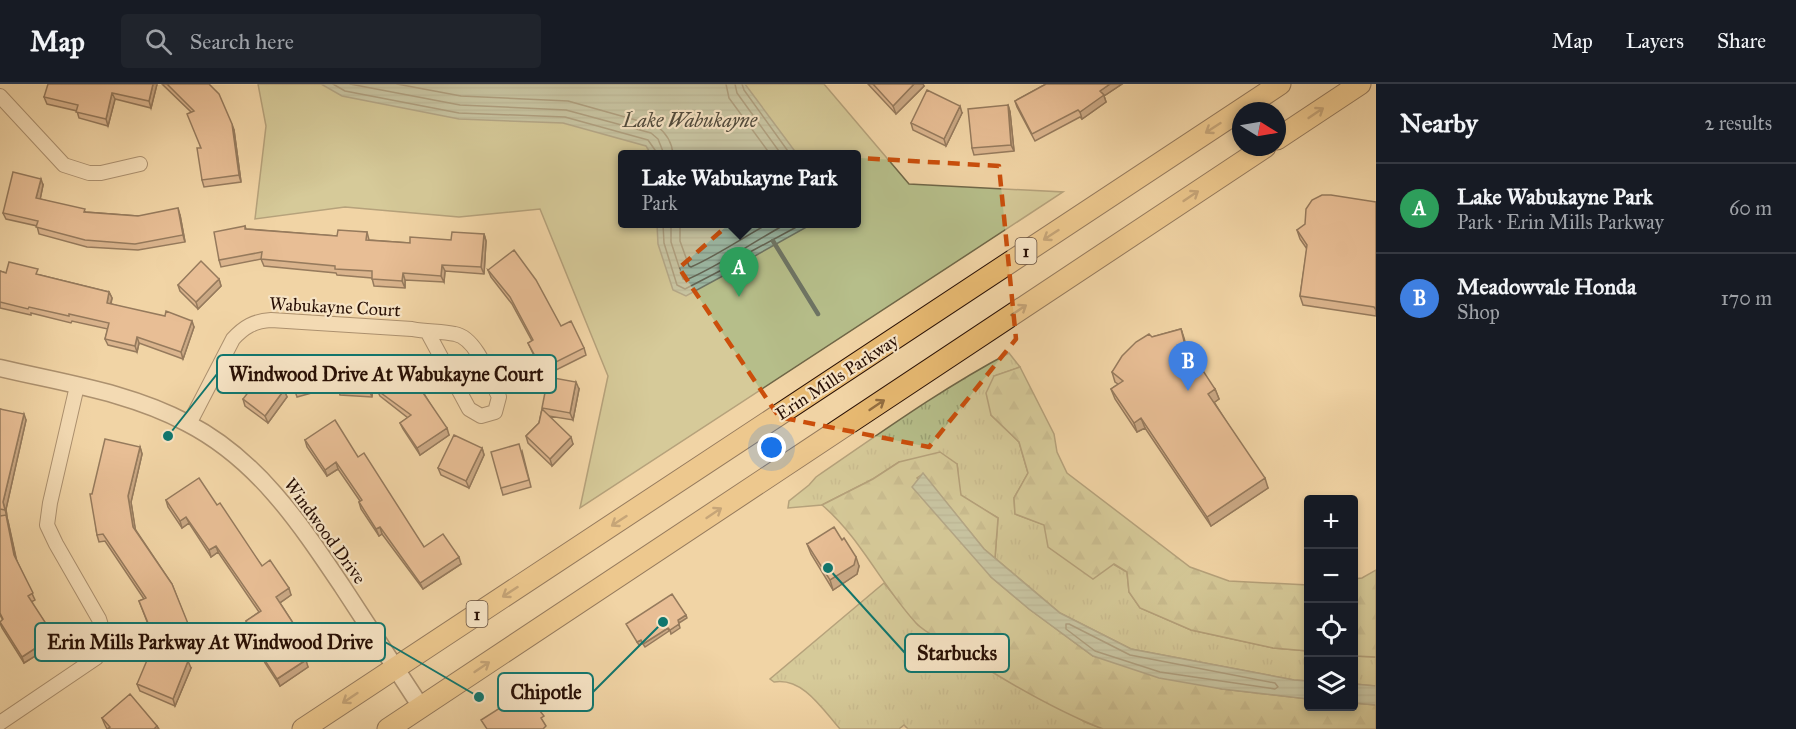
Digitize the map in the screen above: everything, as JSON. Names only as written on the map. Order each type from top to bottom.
[{"type":"main road","name":"Erin Mills Parkway","points":[[303,729],[1280,84]]},
{"type":"main road","points":[[1286,133],[1360,84]]},
{"type":"main road","points":[[388,729],[1251,156]]},
{"type":"street","points":[[0,96],[64,165],[89,173],[101,173],[140,164]]},
{"type":"street","name":"Wabukayne Court","points":[[189,423],[233,339],[249,325],[271,320],[457,334],[472,344],[499,398],[495,411],[481,416],[469,410],[428,333]]},
{"type":"street","name":"Windwood Drive","points":[[0,368],[136,401],[189,423],[245,463],[269,486],[305,530],[421,707]]},
{"type":"street","points":[[0,723],[96,658],[103,645],[104,633],[99,619],[47,525],[77,386]]},
{"type":"highlighted area","points":[[808,155],[999,166],[1016,339],[929,447],[779,417],[679,268]]},
{"type":"green space","points":[[258,84],[824,84],[909,184],[1063,192],[580,508],[608,376],[540,209],[459,217],[345,207],[255,219],[266,126]]},
{"type":"green space","points":[[1009,353],[1020,367],[994,376],[991,415],[1019,442],[1028,473],[1014,498],[1015,514],[1045,525],[1127,572],[1129,592],[1140,608],[1191,630],[1273,648],[1304,651],[1304,681],[1131,649],[1060,613],[995,558],[998,518],[960,495],[957,464],[899,462],[873,479],[822,505],[788,508],[789,501],[816,477],[887,428]]},
{"type":"green space","points":[[1020,367],[1054,434],[1057,452],[1067,473],[1190,567],[1229,581],[1304,585],[1304,651],[1273,648],[1191,630],[1140,608],[1129,592],[1127,572],[1114,564],[1093,579],[1048,547],[1044,525],[1015,514],[1014,498],[1028,473],[1019,442],[991,415],[986,393],[994,376]]},
{"type":"green space","points":[[940,452],[957,464],[961,495],[998,518],[995,558],[984,549],[923,474],[917,478],[991,577],[1029,609],[1093,656],[1222,689],[1304,699],[1304,711],[1358,711],[1358,703],[1376,705],[1376,729],[1103,729],[1027,692],[920,627],[904,609],[848,532],[822,505],[873,479],[899,462]]},
{"type":"green space","points":[[1376,570],[1376,657],[1358,656],[1358,578]]},
{"type":"green space","points":[[884,583],[918,625],[1085,722],[1103,729],[908,729],[904,725],[899,729],[840,729],[812,696],[794,685],[774,682],[770,679]]},
{"type":"green space","points":[[1358,656],[1376,657],[1376,686],[1358,684]]},
{"type":"water","name":"Lake Wabukayne","points":[[321,84],[745,84],[794,150],[648,150],[646,146],[563,123],[459,119],[342,96]]},
{"type":"water","points":[[657,228],[805,228],[686,296],[673,290],[658,244]]},
{"type":"water","points":[[923,473],[984,549],[1060,613],[1131,649],[1304,681],[1304,699],[1222,689],[1159,678],[1093,656],[1029,609],[991,577],[912,487]]},
{"type":"water","points":[[1358,684],[1376,686],[1376,705],[1358,703]]},
{"type":"building","points":[[48,84],[153,84],[149,101],[112,93],[106,119],[76,112],[78,105],[44,97]]},
{"type":"building","points":[[167,84],[209,84],[219,94],[232,124],[239,175],[202,180],[197,148],[201,148],[187,114],[194,111]]},
{"type":"building","points":[[873,84],[914,84],[893,106]]},
{"type":"building","points":[[1046,84],[1110,84],[1100,91],[1104,95],[1080,112],[1078,110],[1032,134],[1015,101]]},
{"type":"building","points":[[927,90],[960,106],[944,139],[911,123]]},
{"type":"building","points":[[1008,105],[1011,145],[972,148],[968,109]]},
{"type":"building","points":[[13,172],[41,179],[36,198],[85,209],[84,212],[138,216],[178,208],[183,235],[135,244],[85,240],[36,227],[38,221],[3,213]]},
{"type":"building","points":[[1322,195],[1376,202],[1376,310],[1374,307],[1300,296],[1307,245],[1297,230],[1305,224],[1306,209],[1312,200]]},
{"type":"building","points":[[245,226],[245,229],[337,236],[338,230],[367,232],[366,240],[410,243],[410,237],[451,240],[452,232],[484,234],[481,267],[442,265],[441,276],[403,273],[402,281],[372,279],[372,271],[335,269],[335,266],[261,259],[262,252],[219,260],[214,232]]},
{"type":"building","points":[[514,250],[536,280],[561,326],[571,321],[584,348],[542,369],[528,343],[533,340],[510,297],[488,270]]},
{"type":"building","points":[[201,261],[219,279],[196,302],[178,285]]},
{"type":"building","points":[[9,262],[38,269],[36,274],[109,292],[107,303],[165,316],[166,311],[192,321],[181,352],[137,337],[135,346],[105,339],[109,323],[0,302],[0,271],[6,273]]},
{"type":"building","points":[[1181,329],[1190,365],[1198,363],[1215,389],[1208,394],[1265,478],[1207,517],[1141,418],[1134,423],[1111,389],[1123,381],[1112,372],[1122,356],[1136,342],[1149,334],[1152,337]]},
{"type":"building","points":[[316,358],[324,382],[295,391],[288,366]]},
{"type":"building","points":[[339,360],[371,361],[369,390],[338,388]]},
{"type":"building","points":[[395,366],[421,386],[419,387],[447,428],[417,448],[400,423],[411,415],[377,390]]},
{"type":"building","points":[[262,374],[284,390],[265,416],[243,399]]},
{"type":"building","points":[[548,377],[576,382],[570,413],[542,408]]},
{"type":"building","points":[[0,409],[24,414],[3,502],[5,510],[0,509]]},
{"type":"building","points":[[542,409],[571,437],[550,459],[526,436],[539,423]]},
{"type":"building","points":[[335,420],[358,457],[364,453],[424,547],[443,534],[459,557],[420,583],[380,527],[376,529],[359,502],[362,500],[336,462],[325,470],[305,440]]},
{"type":"building","points":[[454,435],[482,448],[466,481],[438,468]]},
{"type":"building","points":[[105,439],[140,447],[128,496],[133,527],[172,584],[189,626],[155,640],[139,601],[146,598],[103,534],[97,535],[90,494],[92,494]]},
{"type":"building","points":[[519,444],[529,480],[501,488],[491,452]]},
{"type":"building","points":[[199,478],[217,505],[220,503],[262,566],[270,560],[289,588],[276,597],[295,626],[287,631],[306,660],[277,679],[262,656],[267,653],[246,621],[261,611],[216,546],[209,550],[186,517],[180,521],[166,500]]},
{"type":"building","points":[[6,515],[14,555],[33,593],[28,596],[54,636],[22,657],[0,622],[3,619],[0,613],[0,516]]},
{"type":"building","points":[[834,527],[856,557],[854,565],[830,580],[807,544]]},
{"type":"building","points":[[672,594],[686,615],[678,620],[679,624],[670,630],[668,628],[643,644],[641,640],[637,642],[626,624]]},
{"type":"building","points":[[153,646],[188,661],[173,699],[137,684]]},
{"type":"building","points":[[525,692],[544,716],[541,718],[546,726],[543,729],[487,729],[481,720]]},
{"type":"building","points":[[130,694],[157,726],[154,729],[107,729],[110,727],[102,718]]},
{"type":"waterway","points":[[773,241],[818,314]]},
{"type":"place","name":"Lake Wabukayne Park","points":[[739,297]]},
{"type":"place","name":"Meadowvale Honda","points":[[1188,391]]},
{"type":"place","name":"Windwood Drive At Wabukayne Court","points":[[168,436]]},
{"type":"place","name":"Starbucks","points":[[828,568]]},
{"type":"place","name":"Chipotle","points":[[663,622]]},
{"type":"place","name":"Erin Mills Parkway At Windwood Drive","points":[[479,697]]}]
